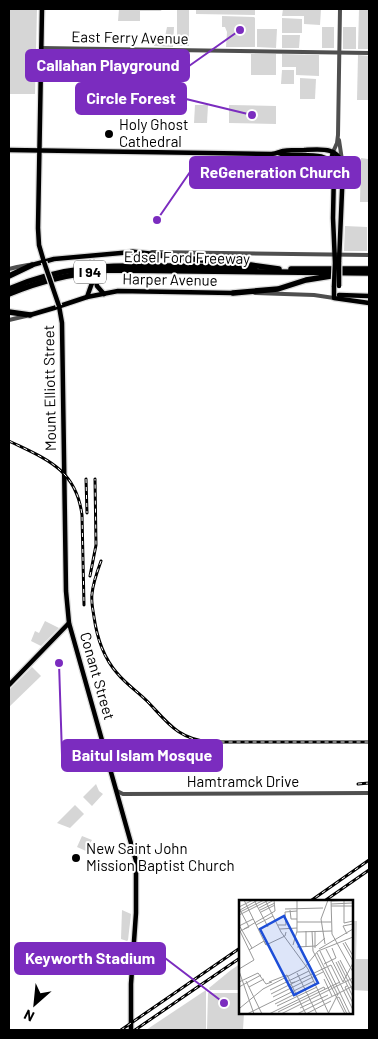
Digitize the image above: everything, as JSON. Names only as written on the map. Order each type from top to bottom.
[{"type":"highway","points":[[132,252],[279,268]]},
{"type":"highway","points":[[9,276],[32,265]]},
{"type":"highway","name":"Edsel Ford Freeway","points":[[9,288],[62,272],[110,266],[369,269]]},
{"type":"highway","name":"Edsel Ford Freeway","points":[[9,294],[60,277],[108,270],[369,273]]},
{"type":"highway","points":[[232,293],[278,289],[306,280],[347,273]]},
{"type":"highway","points":[[9,312],[30,315]]},
{"type":"main road","name":"Mount Elliott Street","points":[[42,9],[38,241],[59,306],[62,323],[66,591],[69,623]]},
{"type":"main road","points":[[319,156],[322,153],[320,149]]},
{"type":"main road","points":[[9,150],[278,153],[325,149],[333,152],[342,161],[343,168],[337,255],[337,297]]},
{"type":"main road","points":[[333,152],[332,156],[337,168],[334,186]]},
{"type":"main road","points":[[278,153],[319,156],[333,164],[333,218],[337,255]]},
{"type":"main road","name":"Harper Avenue","points":[[44,262],[70,257],[132,252]]},
{"type":"main road","points":[[92,262],[102,254]]},
{"type":"main road","points":[[85,256],[92,262],[94,282],[87,297]]},
{"type":"main road","points":[[32,265],[44,262]]},
{"type":"main road","points":[[94,282],[104,294]]},
{"type":"main road","name":"Harper Avenue","points":[[30,315],[87,297],[125,291],[232,293]]},
{"type":"main road","points":[[337,297],[369,296]]},
{"type":"main road","points":[[337,297],[369,303]]},
{"type":"main road","points":[[9,684],[69,623]]},
{"type":"main road","name":"Conant Street","points":[[69,623],[136,861],[136,913],[131,984],[131,1030]]},
{"type":"street","points":[[333,152],[337,144],[338,135],[340,9]]},
{"type":"street","name":"East Ferry Avenue","points":[[41,48],[369,53]]},
{"type":"street","points":[[338,135],[342,161]]},
{"type":"street","name":"Harper Avenue","points":[[132,252],[369,255]]},
{"type":"street","points":[[9,270],[32,265]]},
{"type":"street","name":"Harper Avenue","points":[[232,293],[337,297]]},
{"type":"street","name":"Harper Avenue","points":[[9,320],[30,315]]},
{"type":"street","name":"Hamtramck Drive","points":[[117,790],[123,794],[369,793]]},
{"type":"shaded area","points":[[9,9],[37,9],[35,94],[9,94]]},
{"type":"shaded area","points":[[119,9],[162,9],[161,11],[140,11],[140,21],[118,21]]},
{"type":"shaded area","points":[[177,9],[189,9],[189,46],[177,46]]},
{"type":"shaded area","points":[[196,9],[255,9],[255,15],[196,14]]},
{"type":"shaded area","points":[[283,9],[321,9],[320,25],[304,24],[304,16],[282,16]]},
{"type":"shaded area","points":[[359,9],[369,9],[369,49],[358,49]]},
{"type":"shaded area","points":[[222,16],[254,17],[255,47],[226,47],[227,32],[225,27],[222,27]]},
{"type":"shaded area","points":[[282,18],[302,19],[302,33],[282,33]]},
{"type":"shaded area","points":[[167,27],[174,27],[173,47],[154,46],[154,37],[165,37]]},
{"type":"shaded area","points":[[322,27],[334,27],[334,48],[322,48]]},
{"type":"shaded area","points":[[343,27],[356,27],[356,49],[343,49]]},
{"type":"shaded area","points":[[257,29],[277,29],[276,48],[257,47]]},
{"type":"shaded area","points":[[282,35],[300,35],[299,48],[282,48]]},
{"type":"shaded area","points":[[251,54],[276,54],[276,75],[251,75]]},
{"type":"shaded area","points":[[282,54],[319,55],[319,76],[296,75],[296,67],[282,67]]},
{"type":"shaded area","points":[[358,55],[369,56],[369,100],[357,100]]},
{"type":"shaded area","points":[[282,70],[294,70],[294,84],[281,84]]},
{"type":"shaded area","points":[[300,78],[316,79],[315,99],[300,99]]},
{"type":"shaded area","points":[[99,82],[159,82],[159,96],[99,95]]},
{"type":"shaded area","points":[[195,105],[208,105],[207,123],[194,123]]},
{"type":"shaded area","points":[[229,105],[276,106],[276,124],[229,123]]},
{"type":"shaded area","points":[[361,158],[368,159],[368,202],[360,202]]},
{"type":"shaded area","points":[[345,226],[367,227],[367,251],[344,251]]},
{"type":"shaded area","points":[[45,621],[59,628],[41,646],[31,641],[35,631],[39,633]]},
{"type":"shaded area","points":[[32,667],[41,676],[9,707],[9,690]]},
{"type":"shaded area","points":[[96,784],[99,791],[103,794],[92,806],[83,797]]},
{"type":"shaded area","points":[[75,805],[84,814],[70,828],[57,823]]},
{"type":"shaded area","points":[[82,836],[92,840],[86,851],[77,847]]},
{"type":"shaded area","points":[[122,910],[131,914],[127,941],[121,939]]},
{"type":"shaded area","points":[[353,921],[357,921],[356,959],[369,959],[369,991],[353,990]]},
{"type":"shaded area","points":[[239,965],[239,990],[210,990],[209,988]]},
{"type":"shaded area","points":[[206,990],[206,1030],[146,1030]]},
{"type":"shaded area","points":[[208,993],[239,993],[239,1014],[244,1014],[243,1030],[207,1030]]},
{"type":"railway","points":[[9,441],[47,460],[57,468],[66,476],[79,499],[82,515],[84,605]]},
{"type":"railway","points":[[86,479],[87,513]]},
{"type":"railway","points":[[90,576],[96,545],[95,479]]},
{"type":"railway","points":[[101,561],[94,582],[92,600],[97,632],[104,654],[121,677],[168,723],[182,734],[210,742],[369,742]]},
{"type":"railway","points":[[358,784],[369,783]]},
{"type":"railway","points":[[312,900],[369,860]]},
{"type":"railway","points":[[326,900],[369,870]]},
{"type":"railway","points":[[121,1030],[239,949]]},
{"type":"railway","points":[[135,1030],[239,959]]},
{"type":"place","name":"Callahan Playground","points":[[240,30]]},
{"type":"place","name":"Circle Forest","points":[[252,115]]},
{"type":"place","name":"Holy Ghost Cathedral","points":[[109,134]]},
{"type":"place","name":"ReGeneration Church","points":[[157,220]]},
{"type":"place","name":"Baitul Islam Mosque","points":[[59,663]]},
{"type":"place","name":"New Saint John Mission Baptist Church","points":[[76,858]]},
{"type":"place","name":"Keyworth Stadium","points":[[224,1003]]}]
